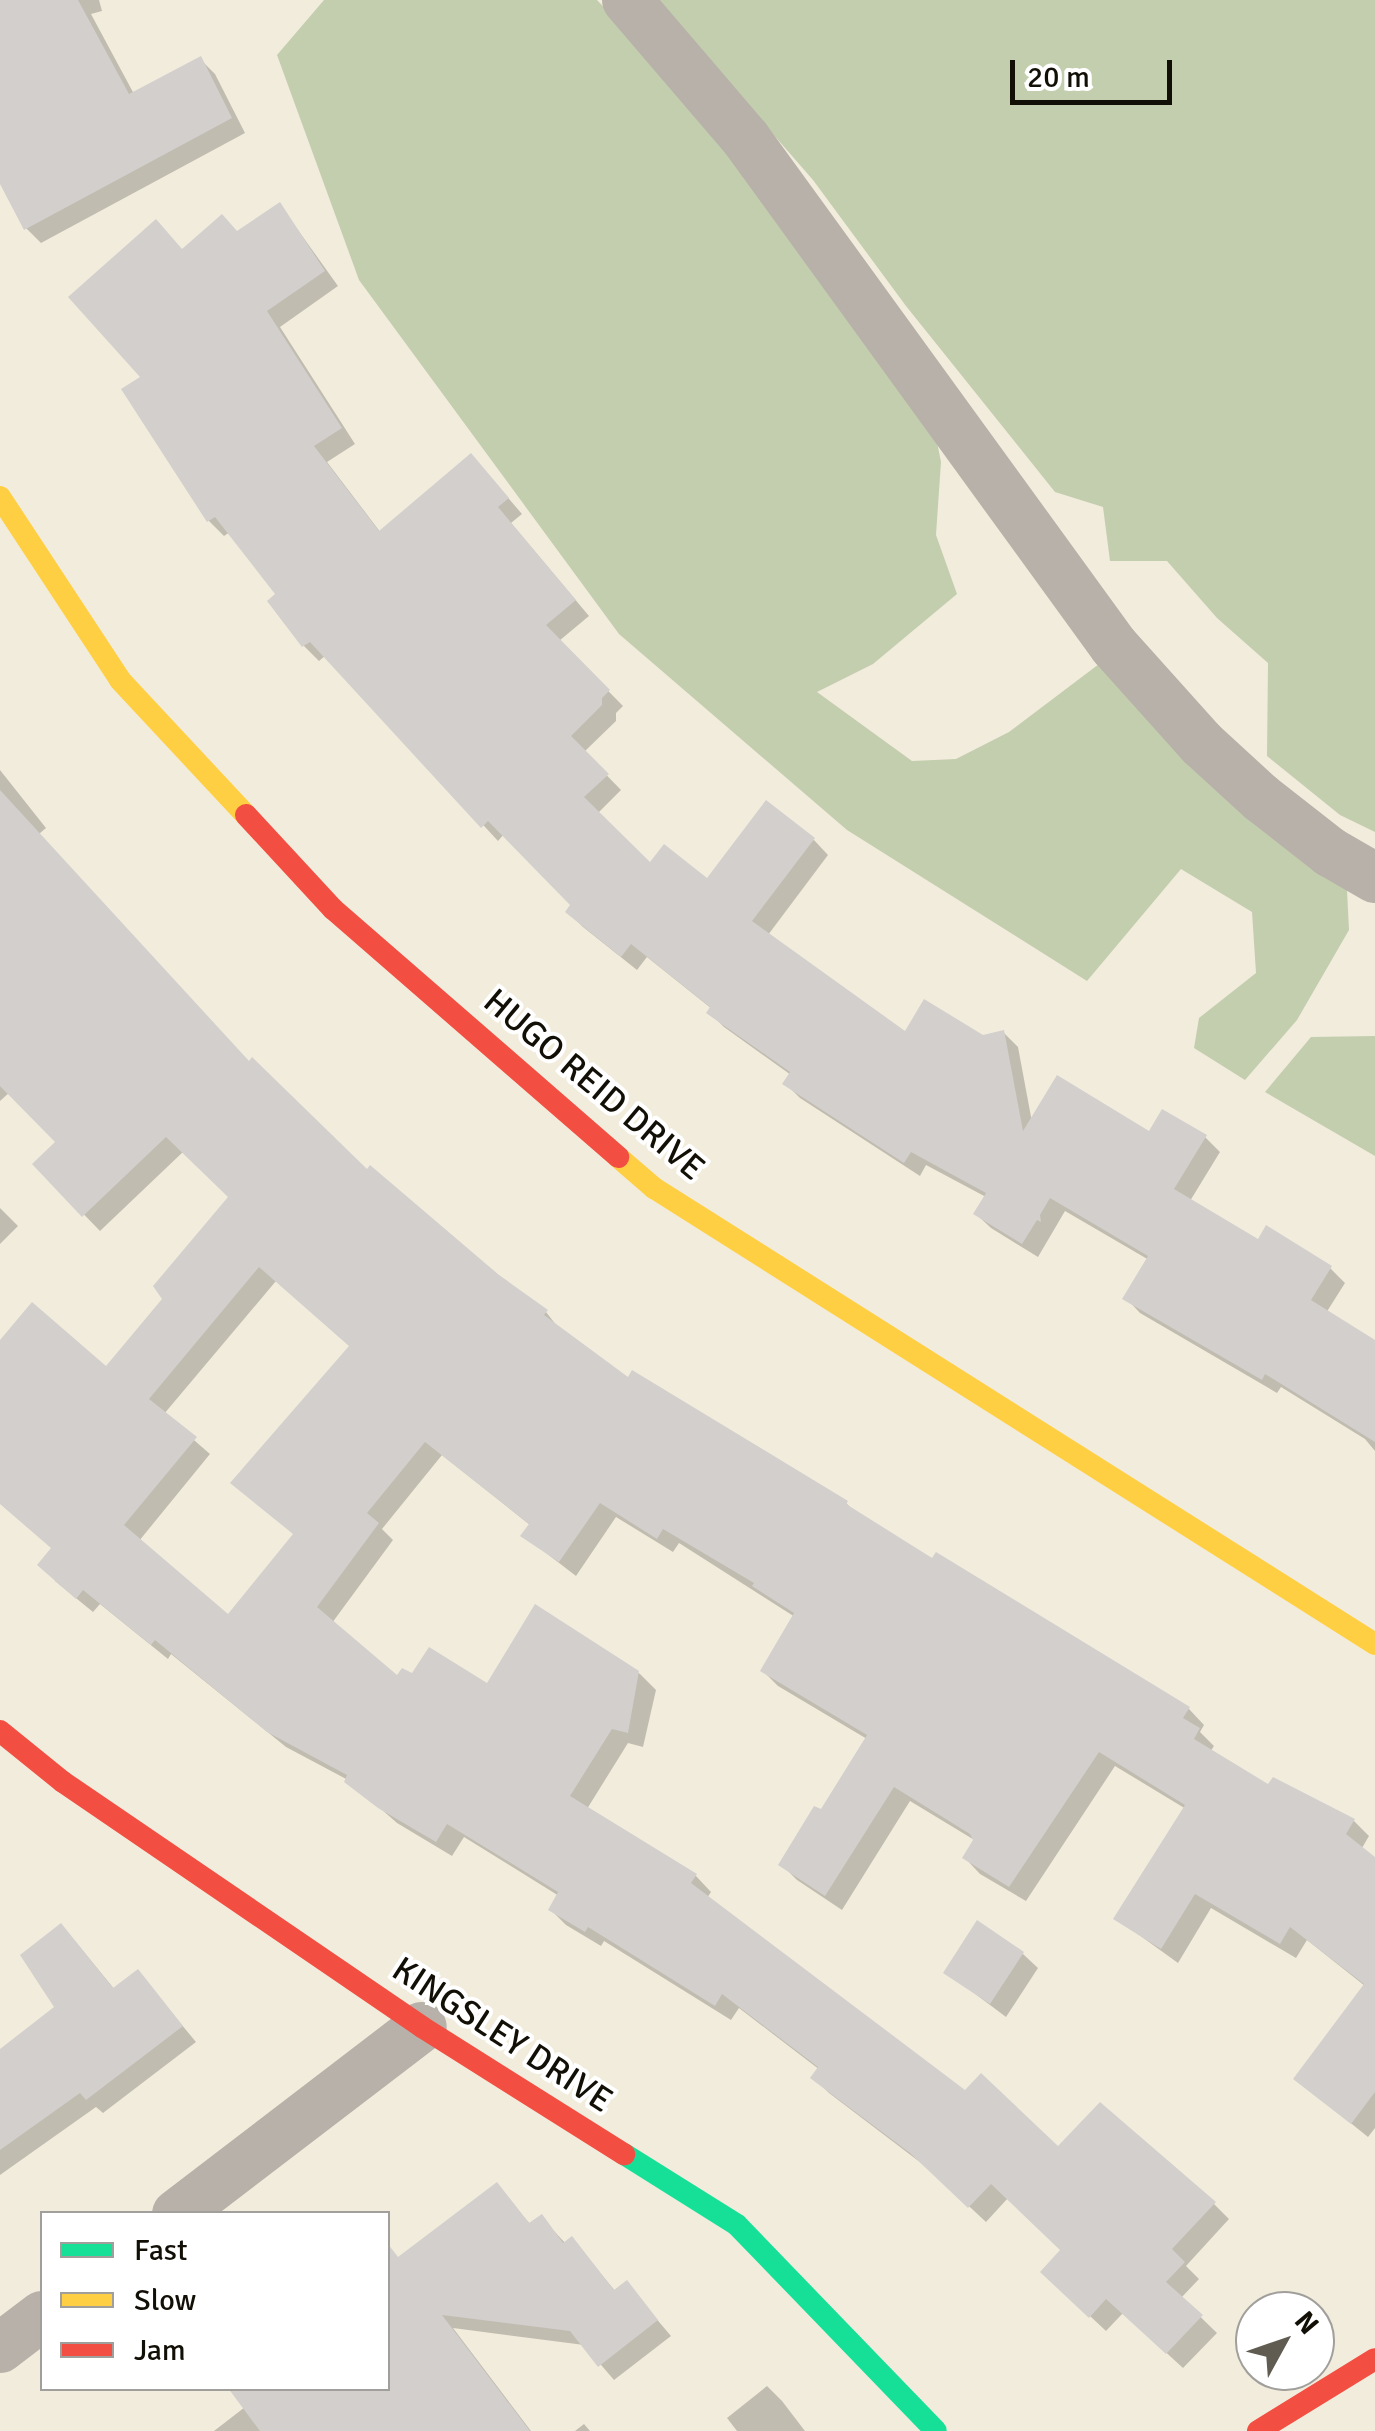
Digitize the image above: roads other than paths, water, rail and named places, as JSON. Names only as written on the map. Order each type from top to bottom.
[{"type":"street","points":[[627,0],[757,154],[1114,646],[1202,744],[1261,798],[1330,852],[1375,878]]},
{"type":"street","name":"HUGO REID DRIVE","points":[[0,497],[120,680],[334,909],[654,1188],[1375,1644]]},
{"type":"street","name":"KINGSLEY DRIVE","points":[[0,1731],[63,1782],[422,2028],[737,2225],[936,2431]]},
{"type":"street","points":[[182,2211],[422,2028]]},
{"type":"street","points":[[0,2348],[40,2318]]},
{"type":"street","points":[[1258,2431],[1375,2359]]}]
